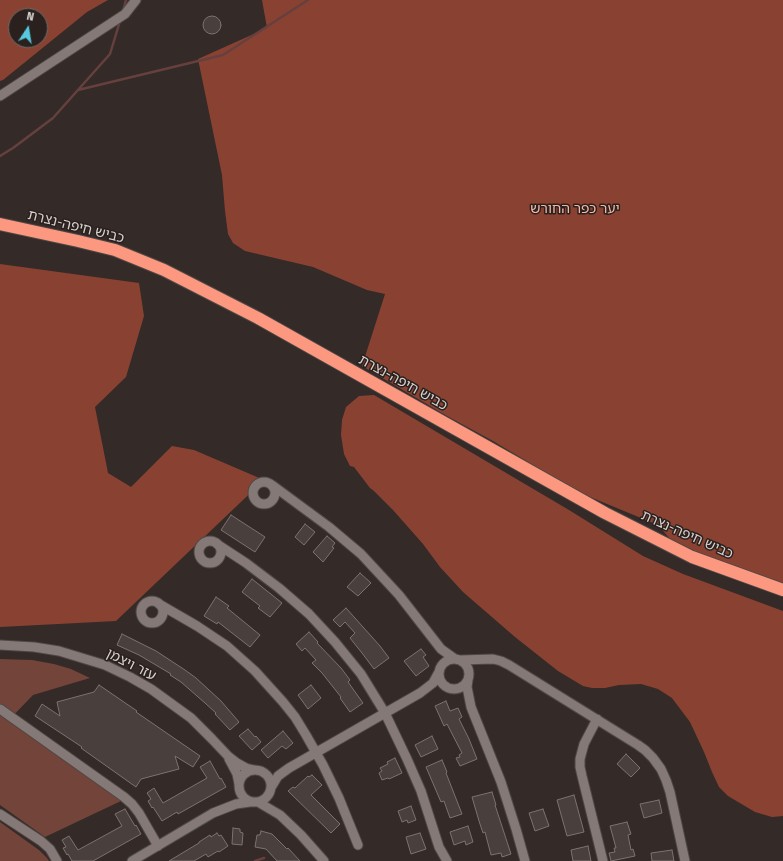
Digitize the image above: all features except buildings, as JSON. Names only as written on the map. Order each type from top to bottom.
[{"type":"highway","name":"כביש חיפה-נצרת","points":[[0,224],[115,250],[164,270],[258,318],[606,513],[692,557],[783,590]]},
{"type":"street","points":[[0,96],[125,14],[136,0]]},
{"type":"street","points":[[132,861],[214,813],[236,804],[265,800],[278,776],[289,768],[420,694],[440,687],[458,688],[463,686],[469,678],[469,669],[466,664],[441,649],[399,595],[361,554],[329,527],[294,501],[272,485],[266,482],[259,483],[255,487],[253,493],[255,498],[262,504],[278,498],[294,501]]},
{"type":"street","points":[[272,485],[275,490],[273,500]]},
{"type":"street","points":[[242,560],[231,556],[226,556],[214,562],[208,563],[201,558],[199,552],[201,546],[205,542],[212,541],[242,560],[279,588],[321,626],[360,674],[385,713],[407,759],[421,791],[439,847],[447,861]]},
{"type":"street","points":[[217,544],[221,550],[219,559]]},
{"type":"street","points":[[176,614],[167,614],[153,623],[144,620],[141,612],[142,606],[147,602],[154,601],[176,614],[213,636],[255,670],[295,718],[316,753],[339,798],[358,845]]},
{"type":"street","points":[[159,604],[162,609],[162,616]]},
{"type":"street","points":[[428,633],[441,658],[442,662],[439,677],[441,682],[461,694],[472,709]]},
{"type":"street","name":"עזר ויצמן","points":[[0,645],[34,647],[59,651],[105,665],[151,689],[190,718],[228,756]]},
{"type":"street","points":[[420,694],[433,682],[444,662],[448,660],[497,660],[509,665],[597,719],[645,750],[661,769],[670,792],[685,861]]},
{"type":"street","points":[[497,660],[488,660],[472,670],[467,687],[472,709],[491,755],[505,795],[524,860]]},
{"type":"street","points":[[0,709],[124,796],[139,813],[158,846]]},
{"type":"street","points":[[597,719],[584,744],[580,759],[580,767],[603,861]]},
{"type":"street","points":[[228,756],[246,768],[265,773],[272,773],[289,768]]},
{"type":"street","points":[[228,756],[237,774],[242,795],[245,799],[280,815]]},
{"type":"street","points":[[225,808],[231,803],[240,787],[241,779],[244,775],[254,770]]},
{"type":"street","points":[[265,773],[271,781],[274,806],[280,815],[301,835],[324,861]]},
{"type":"street","points":[[0,814],[41,841],[50,849],[57,861]]},
{"type":"street","points":[[439,847],[440,861]]},
{"type":"shaded area","points":[[0,659],[32,660],[54,664],[71,669],[90,678],[33,695],[10,719],[108,789],[121,801],[45,837],[0,805]]},
{"type":"shaded area","points":[[0,822],[39,850],[49,861],[0,861]]},
{"type":"green space","points":[[0,0],[108,0],[87,12],[48,44],[48,8],[8,8],[8,48],[43,48],[0,81]]},
{"type":"green space","name":"יער כפר החורש","points":[[262,0],[783,0],[783,586],[731,567],[685,547],[671,540],[658,525],[578,492],[493,441],[362,366],[385,294],[367,290],[313,267],[245,251],[233,243],[228,234],[222,175],[198,59],[267,28]]},
{"type":"green space","points":[[0,264],[139,283],[144,316],[126,377],[95,407],[108,473],[131,487],[172,446],[194,450],[264,480],[116,621],[0,627]]},
{"type":"green space","points":[[374,395],[569,510],[643,556],[683,574],[783,611],[783,816],[772,817],[755,812],[728,796],[719,787],[690,722],[672,698],[658,689],[641,684],[619,685],[605,688],[583,686],[558,671],[515,637],[463,592],[440,567],[423,544],[393,510],[370,488],[354,467],[350,466],[344,454],[341,435],[342,420],[346,407],[359,396]]},
{"type":"waterway","points":[[123,11],[126,0]]},
{"type":"waterway","points":[[78,90],[223,55],[308,0]]},
{"type":"waterway","points":[[0,156],[53,118],[110,54],[120,21]]},
{"type":"waterway","points":[[255,861],[264,858]]}]
